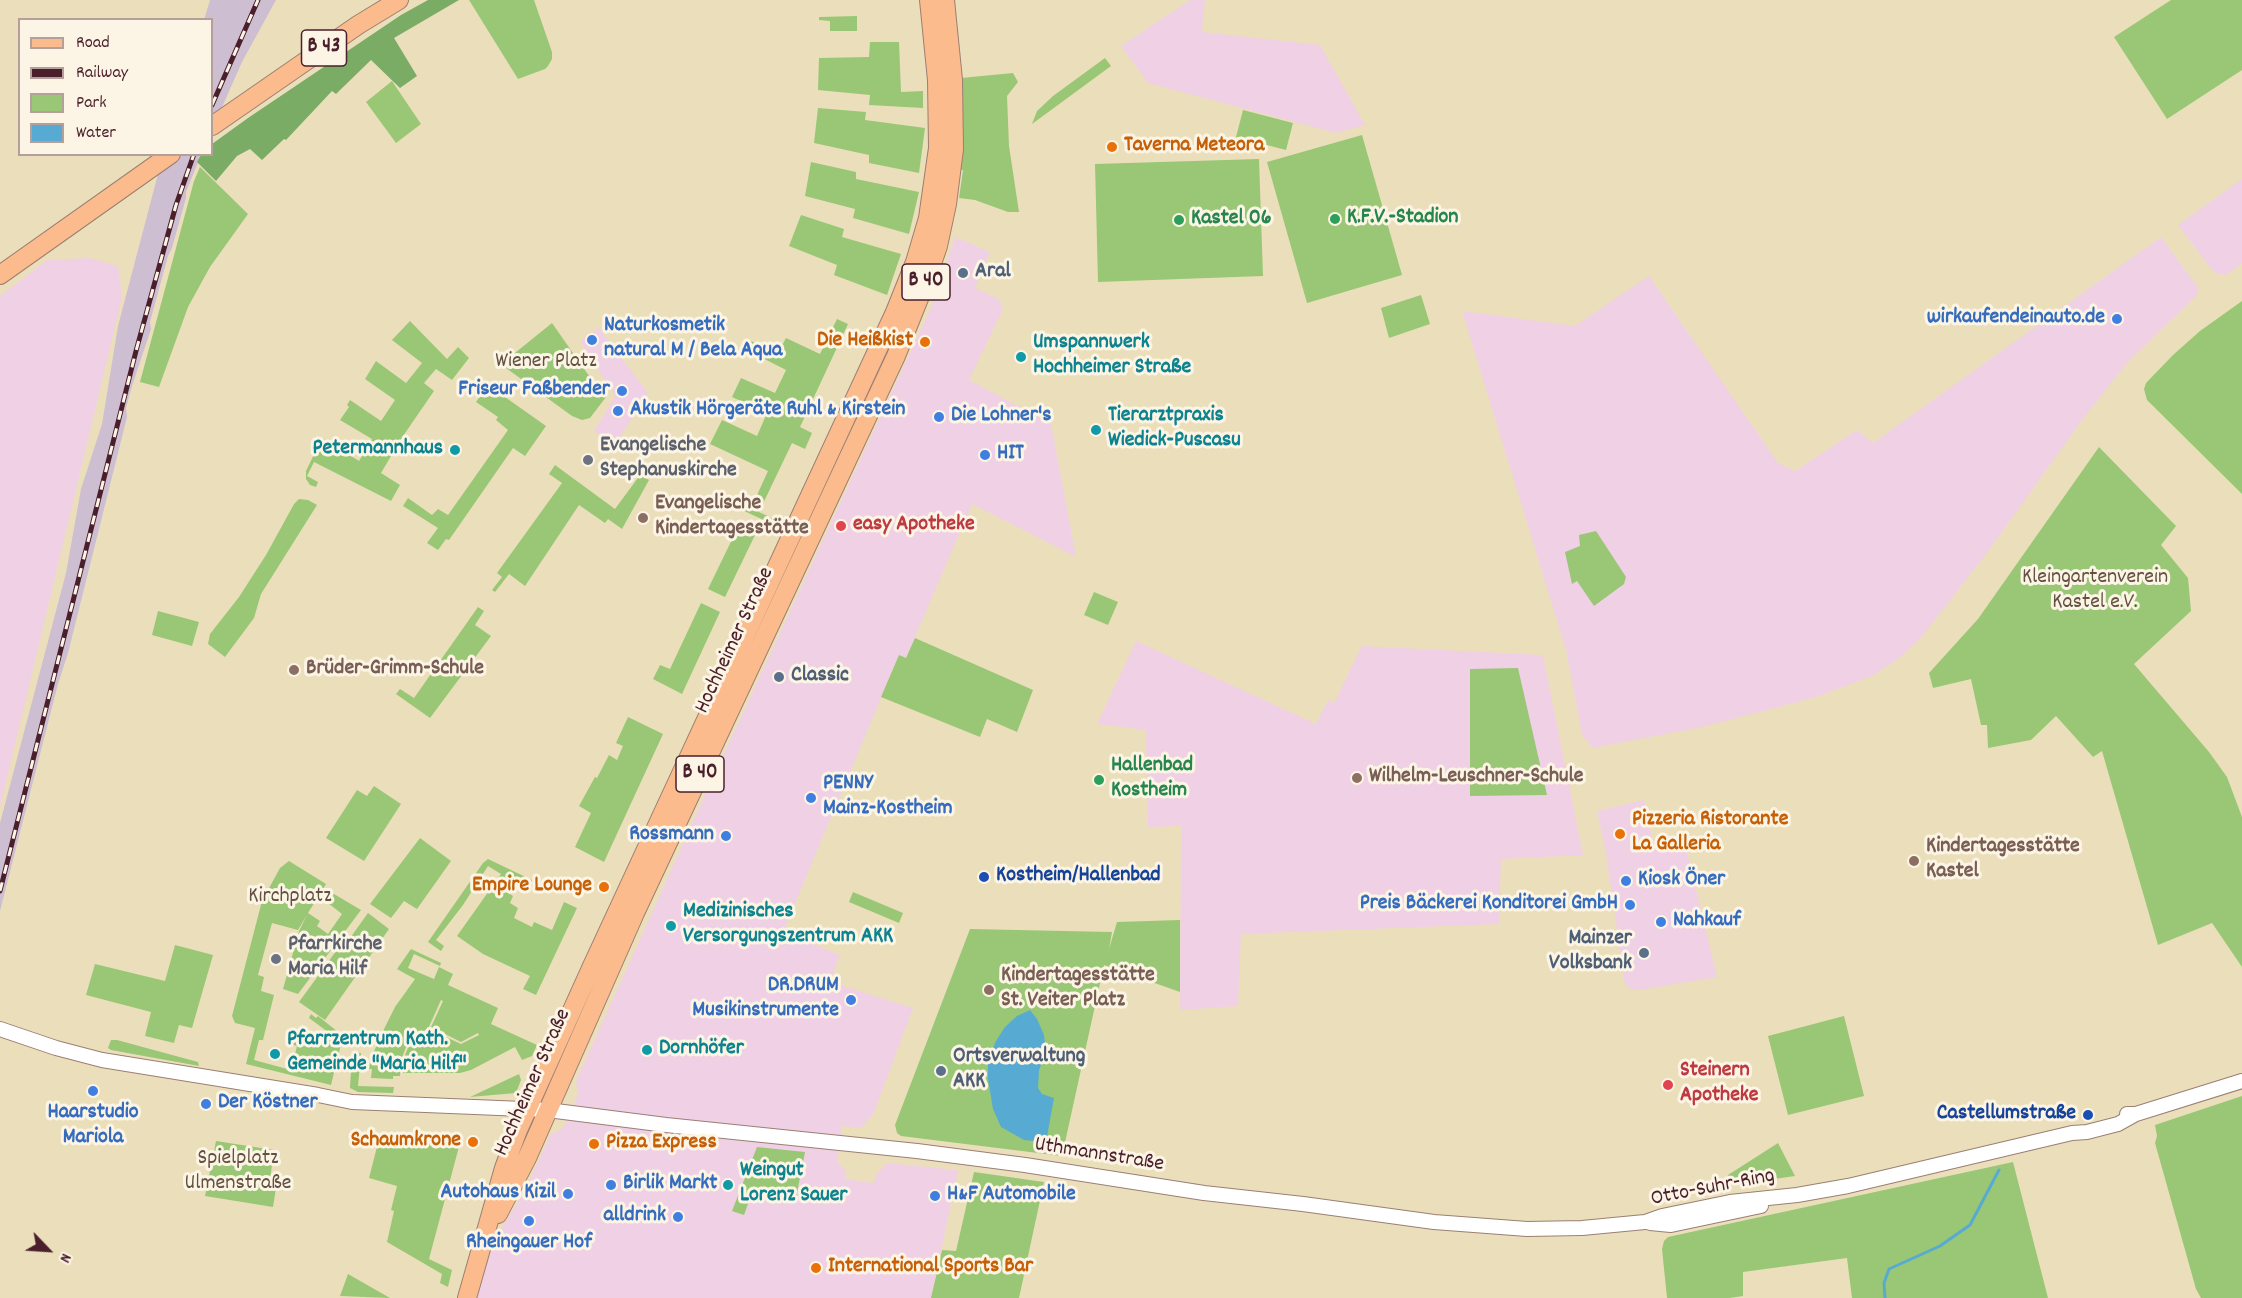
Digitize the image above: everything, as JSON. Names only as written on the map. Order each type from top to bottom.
[{"type":"main road","name":"B 43","points":[[213,125],[358,25],[399,0]]},
{"type":"main road","name":"Hochheimer Straße","points":[[467,1298],[507,1160],[528,1108],[895,312],[915,262],[930,208],[938,148],[937,80],[929,0]]},
{"type":"main road","name":"Hochheimer Straße","points":[[481,1245],[516,1180],[663,854],[896,356],[926,281],[938,246],[947,204],[954,149],[953,80],[945,0]]},
{"type":"main road","points":[[0,275],[168,156]]},
{"type":"street","name":"Uthmannstraße","points":[[0,1029],[56,1048],[108,1061],[352,1102],[528,1108],[917,1151],[1204,1193],[1446,1224],[1557,1229],[1645,1222]]},
{"type":"street","name":"Otto-Suhr-Ring","points":[[1645,1222],[1662,1216],[1730,1202],[1797,1195],[1906,1173],[2072,1133],[2087,1132],[2118,1124],[2136,1114],[2242,1081]]},
{"type":"shaded area","points":[[210,0],[276,0],[242,62],[213,128],[213,18],[205,18]]},
{"type":"shaded area","points":[[1190,0],[1205,0],[1202,32],[1320,45],[1365,125],[1336,133],[1148,83],[1121,46]]},
{"type":"shaded area","points":[[163,156],[201,156],[186,192],[150,322],[151,329],[126,408],[127,417],[68,653],[0,911],[0,823],[66,573],[81,489],[102,424],[118,326]]},
{"type":"shaded area","points":[[2242,179],[2242,264],[2225,275],[2218,274],[2212,270],[2178,225]]},
{"type":"shaded area","points":[[955,237],[990,252],[975,288],[999,299],[1003,309],[969,380],[1051,424],[1076,557],[972,504],[906,658],[899,655],[783,932],[840,955],[830,982],[913,1008],[873,1115],[861,1128],[842,1126],[837,1161],[845,1170],[845,1179],[873,1183],[877,1173],[887,1163],[958,1170],[931,1298],[477,1298],[493,1242],[524,1192],[551,1134],[563,1128],[578,1095],[576,1081],[714,775],[934,301]]},
{"type":"shaded area","points":[[2161,237],[2197,286],[2197,295],[2127,363],[2085,416],[1989,550],[1920,639],[1898,659],[1872,676],[1813,698],[1702,727],[1593,748],[1582,735],[1566,650],[1462,311],[1575,326],[1649,276],[1778,463],[1795,471],[1857,430],[1873,443]]},
{"type":"shaded area","points":[[90,258],[118,266],[122,297],[0,807],[0,296],[47,260]]},
{"type":"shaded area","points":[[599,328],[648,393],[615,445],[594,431],[615,396],[580,341]]},
{"type":"shaded area","name":"Wilhelm-Leuschner-Schule","points":[[1136,641],[1316,724],[1328,700],[1334,703],[1362,646],[1543,655],[1583,855],[1501,859],[1499,924],[1241,934],[1238,1006],[1180,1010],[1181,826],[1148,827],[1146,730],[1097,724]]},
{"type":"shaded area","points":[[1644,800],[1653,842],[1683,835],[1717,977],[1639,990],[1625,985],[1606,853],[1597,811]]},
{"type":"green space","points":[[428,0],[459,0],[394,38],[417,76],[400,88],[371,60],[336,94],[332,91],[286,140],[284,139],[262,160],[250,149],[237,156],[216,181],[197,162],[200,156],[213,156],[213,143],[248,118],[401,15]]},
{"type":"green space","points":[[469,0],[534,0],[552,52],[552,59],[548,66],[518,79]]},
{"type":"green space","points":[[2171,0],[2242,0],[2242,70],[2167,119],[2114,37]]},
{"type":"green space","points":[[857,16],[857,31],[830,31],[830,21],[819,20],[819,17]]},
{"type":"green space","points":[[870,42],[899,42],[901,92],[923,91],[923,108],[869,105],[870,95],[818,90],[819,58],[869,57]]},
{"type":"green space","points":[[1105,58],[1111,66],[1032,124],[1037,111],[1053,96]]},
{"type":"green space","points":[[1013,73],[1018,82],[1007,96],[1009,146],[1019,212],[1008,212],[975,200],[959,198],[963,170],[960,170],[961,78]]},
{"type":"green space","points":[[392,81],[421,124],[396,143],[366,102]]},
{"type":"green space","points":[[818,108],[866,112],[865,120],[925,128],[919,173],[869,163],[869,155],[814,143]]},
{"type":"green space","points":[[1243,110],[1293,123],[1286,150],[1236,137]]},
{"type":"green space","name":"K.F.V.-Stadion","points":[[1362,135],[1402,275],[1307,303],[1267,162]]},
{"type":"green space","name":"Kastel 06","points":[[1259,159],[1263,276],[1098,282],[1095,164]]},
{"type":"green space","points":[[811,162],[856,172],[856,179],[919,192],[909,234],[853,218],[855,209],[805,196]]},
{"type":"green space","points":[[200,167],[248,214],[210,267],[188,307],[159,387],[140,382],[194,181]]},
{"type":"green space","points":[[801,215],[844,229],[842,237],[901,254],[887,295],[834,275],[837,265],[789,246]]},
{"type":"green space","points":[[1421,295],[1430,324],[1389,338],[1381,308]]},
{"type":"green space","points":[[2242,301],[2242,494],[2147,400],[2144,389],[2146,383],[2173,355],[2200,331]]},
{"type":"green space","points":[[837,319],[848,324],[800,427],[812,433],[805,449],[792,443],[759,512],[776,520],[774,525],[738,508],[741,501],[752,506],[768,471],[710,444],[722,420],[757,436],[767,413],[732,397],[741,378],[775,393],[786,370],[747,350],[751,341],[778,353],[786,338],[820,354]]},
{"type":"green space","points":[[410,321],[447,359],[458,347],[469,358],[452,380],[436,369],[424,383],[434,391],[381,473],[400,485],[391,501],[314,462],[307,476],[318,482],[316,487],[310,485],[306,479],[306,471],[322,438],[359,461],[372,439],[340,420],[349,407],[347,405],[350,400],[381,421],[395,400],[365,379],[376,361],[406,383],[422,363],[392,340]]},
{"type":"green space","name":"Wiener Platz","points":[[552,323],[606,397],[590,418],[582,420],[572,416],[506,368],[510,357]]},
{"type":"green space","points":[[488,385],[546,426],[525,456],[513,448],[449,540],[446,539],[438,550],[427,543],[438,528],[403,506],[408,498],[432,515],[438,509],[448,515],[508,430],[496,420],[498,417],[476,402]]},
{"type":"green space","name":"Kleingartenverein Kastel e.V.","points":[[2099,447],[2176,526],[2161,545],[2188,578],[2191,611],[2134,664],[2209,752],[2227,777],[2242,817],[2242,967],[2212,923],[2158,945],[2102,751],[2093,757],[2056,716],[2031,740],[1988,748],[1987,725],[1981,725],[1971,679],[1933,688],[1929,673],[1978,619]]},
{"type":"green space","points":[[555,465],[615,509],[640,475],[649,480],[622,529],[608,519],[605,523],[579,505],[525,586],[509,574],[495,592],[492,590],[502,577],[497,573],[562,483],[549,474]]},
{"type":"green space","points":[[299,499],[308,500],[317,505],[261,594],[254,618],[225,657],[208,644],[210,634],[239,597]]},
{"type":"green space","points":[[740,523],[757,531],[725,597],[708,589]]},
{"type":"green space","points":[[1596,531],[1626,577],[1624,584],[1594,606],[1577,581],[1572,584],[1565,552],[1580,546],[1579,535]]},
{"type":"green space","points":[[1094,592],[1118,602],[1108,625],[1084,615]]},
{"type":"green space","points":[[701,603],[720,612],[682,694],[653,679],[660,665],[670,669]]},
{"type":"green space","points":[[478,607],[484,611],[475,625],[491,636],[430,718],[396,694],[400,689],[414,698]]},
{"type":"green space","points":[[158,611],[199,622],[192,646],[152,635]]},
{"type":"green space","points":[[915,638],[1033,690],[1017,732],[987,719],[980,737],[881,697],[899,655],[906,658]]},
{"type":"green space","points":[[1518,668],[1547,795],[1470,796],[1470,669]]},
{"type":"green space","points":[[628,717],[663,734],[604,862],[575,847],[591,813],[579,806],[609,755],[617,760],[623,746],[616,743]]},
{"type":"green space","points":[[374,786],[401,804],[364,861],[326,838],[357,790],[367,796]]},
{"type":"green space","points":[[420,838],[451,861],[417,909],[404,901],[391,918],[370,904]]},
{"type":"green space","points":[[488,859],[532,880],[529,885],[514,879],[508,893],[513,896],[510,903],[518,908],[514,918],[532,927],[534,922],[552,930],[564,902],[577,908],[536,995],[523,989],[530,976],[483,954],[457,936],[501,874],[488,866],[463,905],[436,940],[444,946],[441,951],[428,942]]},
{"type":"green space","name":"Kirchplatz","points":[[289,861],[326,884],[308,913],[320,921],[317,926],[328,934],[342,914],[328,903],[334,894],[361,910],[298,994],[283,989],[299,931],[307,915],[298,930],[272,923],[258,975],[264,977],[261,991],[274,995],[263,1040],[259,1040],[254,1060],[291,1070],[297,1046],[287,1043],[288,1039],[314,1045],[327,1044],[330,1036],[328,1032],[309,1018],[311,1014],[316,1018],[318,1016],[343,1036],[331,1085],[246,1064],[255,1028],[235,1023],[232,1016],[262,901],[280,868]]},
{"type":"green space","points":[[853,892],[903,913],[899,923],[849,902]]},
{"type":"green space","points":[[368,913],[389,929],[325,1020],[299,1002],[347,936],[350,938]]},
{"type":"green space","points":[[1180,920],[1180,992],[1104,965],[1062,1156],[901,1136],[897,1133],[895,1125],[970,929],[1112,932],[1109,949],[1117,922]]},
{"type":"green space","points":[[175,945],[213,955],[192,1028],[179,1025],[174,1043],[145,1036],[151,1012],[86,995],[95,964],[165,981]]},
{"type":"green space","points":[[411,949],[441,963],[440,966],[414,954],[408,968],[434,979],[439,967],[453,974],[448,985],[498,1008],[491,1024],[537,1045],[532,1056],[522,1060],[515,1047],[471,1070],[460,1073],[403,1073],[403,1060],[412,1038],[433,1031],[461,1044],[479,1035],[478,1033],[461,1042],[431,1027],[443,1001],[441,1000],[428,1029],[410,1037],[401,1060],[400,1076],[393,1076],[393,1079],[371,1078],[372,1069],[369,1069],[371,1058],[395,1007],[415,979],[397,969]]},
{"type":"green space","points":[[1844,1016],[1864,1096],[1788,1115],[1768,1036]]},
{"type":"green space","points":[[111,1040],[198,1062],[199,1066],[111,1050],[108,1048]]},
{"type":"green space","points":[[352,1052],[361,1053],[358,1086],[394,1087],[393,1093],[358,1092],[350,1088]]},
{"type":"green space","points":[[519,1074],[521,1080],[516,1093],[470,1097]]},
{"type":"green space","points":[[2242,1096],[2242,1298],[2201,1298],[2196,1289],[2155,1143],[2157,1136],[2155,1125]]},
{"type":"green space","points":[[379,1139],[460,1143],[429,1259],[452,1270],[448,1287],[440,1283],[442,1274],[387,1242],[397,1186],[369,1178]]},
{"type":"green space","name":"Spielplatz Ulmenstraße","points":[[216,1141],[274,1150],[270,1180],[277,1182],[273,1207],[205,1196]]},
{"type":"green space","points":[[1778,1143],[1795,1176],[1733,1185],[1728,1175]]},
{"type":"green space","points":[[757,1147],[805,1152],[795,1203],[753,1190],[744,1215],[732,1211]]},
{"type":"green space","points":[[2013,1162],[2048,1298],[1852,1298],[1847,1258],[1743,1272],[1743,1296],[1667,1298],[1662,1249],[1668,1237]]},
{"type":"green space","points":[[974,1172],[1044,1182],[1019,1298],[931,1298],[942,1250],[956,1251]]},
{"type":"green space","points":[[348,1274],[390,1298],[340,1296]]},
{"type":"water","points":[[1030,1010],[1044,1035],[1046,1053],[1039,1070],[1038,1088],[1042,1094],[1054,1098],[1046,1142],[1024,1140],[1001,1127],[993,1109],[988,1079],[988,1060],[996,1041],[1005,1027],[1017,1016]]},
{"type":"waterway","points":[[1885,1298],[1884,1283],[1889,1269],[1940,1246],[1970,1225],[1999,1170]]},
{"type":"railway","points":[[213,103],[258,0]]},
{"type":"railway","points":[[0,891],[136,351],[176,205],[193,156]]},
{"type":"place","name":"Taverna Meteora","points":[[1112,147]]},
{"type":"place","name":"K.F.V.-Stadion","points":[[1335,219]]},
{"type":"place","name":"Kastel 06","points":[[1179,220]]},
{"type":"place","name":"Aral","points":[[963,273]]},
{"type":"place","name":"wirkaufendeinauto.de","points":[[2117,319]]},
{"type":"place","name":"Naturkosmetik natural M / Bela Aqua","points":[[592,340]]},
{"type":"place","name":"Die Heißkist","points":[[925,342]]},
{"type":"place","name":"Umspannwerk Hochheimer Straße","points":[[1021,357]]},
{"type":"place","name":"Friseur Faßbender","points":[[622,391]]},
{"type":"place","name":"Akustik Hörgeräte Ruhl & Kirstein","points":[[618,411]]},
{"type":"place","name":"Die Lohner's","points":[[939,417]]},
{"type":"place","name":"Tierarztpraxis Wiedick-Puscasu","points":[[1096,430]]},
{"type":"place","name":"Petermannhaus","points":[[455,450]]},
{"type":"place","name":"HIT","points":[[985,455]]},
{"type":"place","name":"Evangelische Stephanuskirche","points":[[588,460]]},
{"type":"place","name":"Evangelische Kindertagesstätte","points":[[643,518]]},
{"type":"place","name":"easy Apotheke","points":[[841,526]]},
{"type":"place","name":"Brüder-Grimm-Schule","points":[[294,670]]},
{"type":"place","name":"Classic","points":[[779,677]]},
{"type":"place","name":"Wilhelm-Leuschner-Schule","points":[[1357,778]]},
{"type":"place","name":"Hallenbad Kostheim","points":[[1099,780]]},
{"type":"place","name":"PENNY Mainz-Kostheim","points":[[811,798]]},
{"type":"place","name":"Pizzeria Ristorante La Galleria","points":[[1620,834]]},
{"type":"place","name":"Rossmann","points":[[726,836]]},
{"type":"place","name":"Kindertagesstätte Kastel","points":[[1914,861]]},
{"type":"place","name":"Kostheim/Hallenbad","points":[[984,877]]},
{"type":"place","name":"Kiosk Öner","points":[[1626,881]]},
{"type":"place","name":"Empire Lounge","points":[[604,887]]},
{"type":"place","name":"Preis Bäckerei Konditorei GmbH","points":[[1630,905]]},
{"type":"place","name":"Nahkauf","points":[[1661,922]]},
{"type":"place","name":"Medizinisches Versorgungszentrum AKK","points":[[671,926]]},
{"type":"place","name":"Mainzer Volksbank","points":[[1644,953]]},
{"type":"place","name":"Pfarrkirche Maria Hilf","points":[[276,959]]},
{"type":"place","name":"Kindertagesstätte St. Veiter Platz","points":[[989,990]]},
{"type":"place","name":"DR.DRUM Musikinstrumente","points":[[851,1000]]},
{"type":"place","name":"Dornhöfer","points":[[647,1050]]},
{"type":"place","name":"Pfarrzentrum Kath. Gemeinde \"Maria Hilf\"","points":[[275,1054]]},
{"type":"place","name":"Ortsverwaltung AKK","points":[[941,1071]]},
{"type":"place","name":"Steinern Apotheke","points":[[1668,1085]]},
{"type":"place","name":"Haarstudio Mariola","points":[[93,1091]]},
{"type":"place","name":"Der Köstner","points":[[206,1104]]},
{"type":"place","name":"Castellumstraße","points":[[2088,1115]]},
{"type":"place","name":"Schaumkrone","points":[[473,1142]]},
{"type":"place","name":"Pizza Express","points":[[594,1144]]},
{"type":"place","name":"Birlik Markt","points":[[611,1185]]},
{"type":"place","name":"Weingut Lorenz Sauer","points":[[728,1185]]},
{"type":"place","name":"Autohaus Kizil","points":[[568,1194]]},
{"type":"place","name":"H&F Automobile","points":[[935,1196]]},
{"type":"place","name":"alldrink","points":[[678,1217]]},
{"type":"place","name":"Rheingauer Hof","points":[[529,1221]]},
{"type":"place","name":"International Sports Bar","points":[[816,1268]]}]
